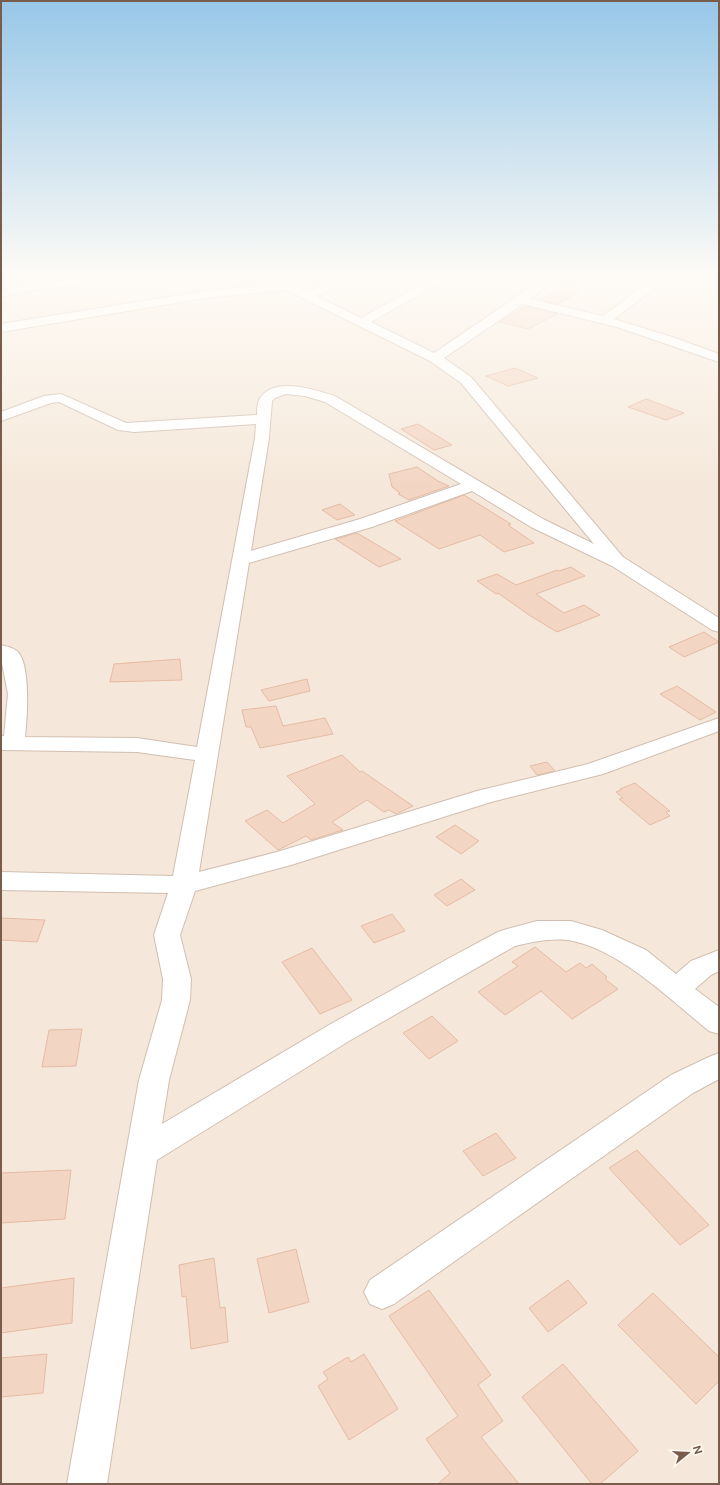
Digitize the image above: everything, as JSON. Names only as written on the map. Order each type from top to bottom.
[{"type":"street","points":[[412,347],[435,358],[466,380],[618,562]]},
{"type":"street","points":[[435,358],[451,347]]},
{"type":"street","points":[[692,347],[719,358]]},
{"type":"street","points":[[87,1484],[154,1080],[176,1000],[178,979],[167,935],[184,885],[262,438],[265,401],[268,396],[274,392],[296,390],[310,393],[336,403],[537,523],[618,562],[719,626]]},
{"type":"street","points":[[1,417],[49,399],[61,398],[71,401],[114,423],[128,427],[264,419]]},
{"type":"street","points":[[241,560],[366,523],[474,485]]},
{"type":"street","points":[[702,616],[719,604]]},
{"type":"street","points":[[1,651],[10,655],[12,659],[18,694],[8,743],[137,745],[207,756]]},
{"type":"street","points":[[1,880],[184,885],[282,859],[484,796],[595,769],[719,724]]},
{"type":"street","points":[[141,1153],[339,1033],[507,939],[537,931],[571,931],[593,938],[636,957],[719,1023]]},
{"type":"street","points":[[677,989],[701,968],[719,960]]},
{"type":"street","points":[[382,1292],[682,1084],[719,1065]]},
{"type":"shaded area","points":[[1,347],[719,347],[719,1484],[1,1484]]},
{"type":"building","points":[[515,368],[538,378],[508,386],[486,376]]},
{"type":"building","points":[[646,399],[684,413],[666,420],[628,407]]},
{"type":"building","points":[[418,424],[452,445],[434,450],[401,429]]},
{"type":"building","points":[[417,467],[438,481],[449,486],[409,500],[398,494],[400,493],[392,487],[389,474]]},
{"type":"building","points":[[464,495],[511,524],[508,525],[534,543],[504,552],[480,535],[439,549],[395,521]]},
{"type":"building","points":[[340,504],[355,515],[337,520],[322,510]]},
{"type":"building","points":[[357,533],[401,559],[379,567],[335,539]]},
{"type":"building","points":[[571,567],[585,576],[536,594],[564,613],[584,605],[600,615],[557,632],[477,581],[497,574],[516,585],[557,570],[559,571]]},
{"type":"building","points":[[704,632],[719,642],[684,657],[669,647]]},
{"type":"building","points":[[180,659],[182,680],[110,682],[114,664]]},
{"type":"building","points":[[307,679],[310,691],[269,701],[261,690]]},
{"type":"building","points":[[677,686],[716,712],[700,720],[660,694]]},
{"type":"building","points":[[276,706],[283,726],[325,718],[333,734],[260,748],[251,727],[246,727],[242,710]]},
{"type":"building","points":[[342,755],[360,772],[362,771],[413,806],[396,814],[389,810],[384,812],[367,800],[332,822],[343,830],[311,840],[306,836],[278,850],[245,821],[267,810],[283,823],[315,804],[287,776]]},
{"type":"building","points":[[547,762],[555,771],[537,775],[530,766]]},
{"type":"building","points":[[635,783],[670,811],[666,812],[670,816],[650,825],[619,799],[623,798],[616,792]]},
{"type":"building","points":[[455,825],[479,841],[461,854],[436,837]]},
{"type":"building","points":[[461,879],[475,890],[447,906],[434,895]]},
{"type":"building","points":[[392,914],[405,931],[374,943],[361,926]]},
{"type":"building","points":[[1,918],[45,920],[37,942],[1,940]]},
{"type":"building","points":[[535,947],[566,972],[580,963],[586,968],[592,964],[607,977],[605,979],[618,989],[572,1019],[541,991],[505,1015],[478,992],[518,966],[512,962]]},
{"type":"building","points":[[312,948],[352,1000],[320,1014],[282,962]]},
{"type":"building","points":[[432,1016],[458,1041],[429,1059],[403,1033]]},
{"type":"building","points":[[82,1029],[76,1066],[42,1067],[49,1030]]},
{"type":"building","points":[[496,1133],[516,1158],[483,1176],[463,1151]]},
{"type":"building","points":[[637,1150],[709,1225],[680,1245],[609,1168]]},
{"type":"building","points":[[71,1170],[65,1219],[1,1223],[1,1173]]},
{"type":"building","points":[[296,1249],[309,1302],[269,1313],[257,1259]]},
{"type":"building","points":[[214,1258],[220,1308],[225,1307],[228,1342],[191,1349],[186,1296],[182,1297],[179,1265]]},
{"type":"building","points":[[74,1278],[72,1323],[1,1333],[1,1288]]},
{"type":"building","points":[[568,1280],[587,1303],[548,1332],[529,1308]]},
{"type":"building","points":[[429,1290],[491,1375],[478,1385],[503,1421],[481,1437],[519,1484],[438,1484],[450,1473],[426,1439],[458,1416],[389,1316]]},
{"type":"building","points":[[653,1293],[719,1357],[719,1381],[696,1404],[618,1325]]},
{"type":"building","points":[[47,1354],[43,1393],[1,1397],[1,1358]]},
{"type":"building","points":[[364,1354],[398,1409],[349,1440],[318,1386],[328,1379],[323,1372],[348,1357],[351,1362]]},
{"type":"building","points":[[563,1364],[638,1451],[600,1484],[592,1484],[522,1397]]}]
